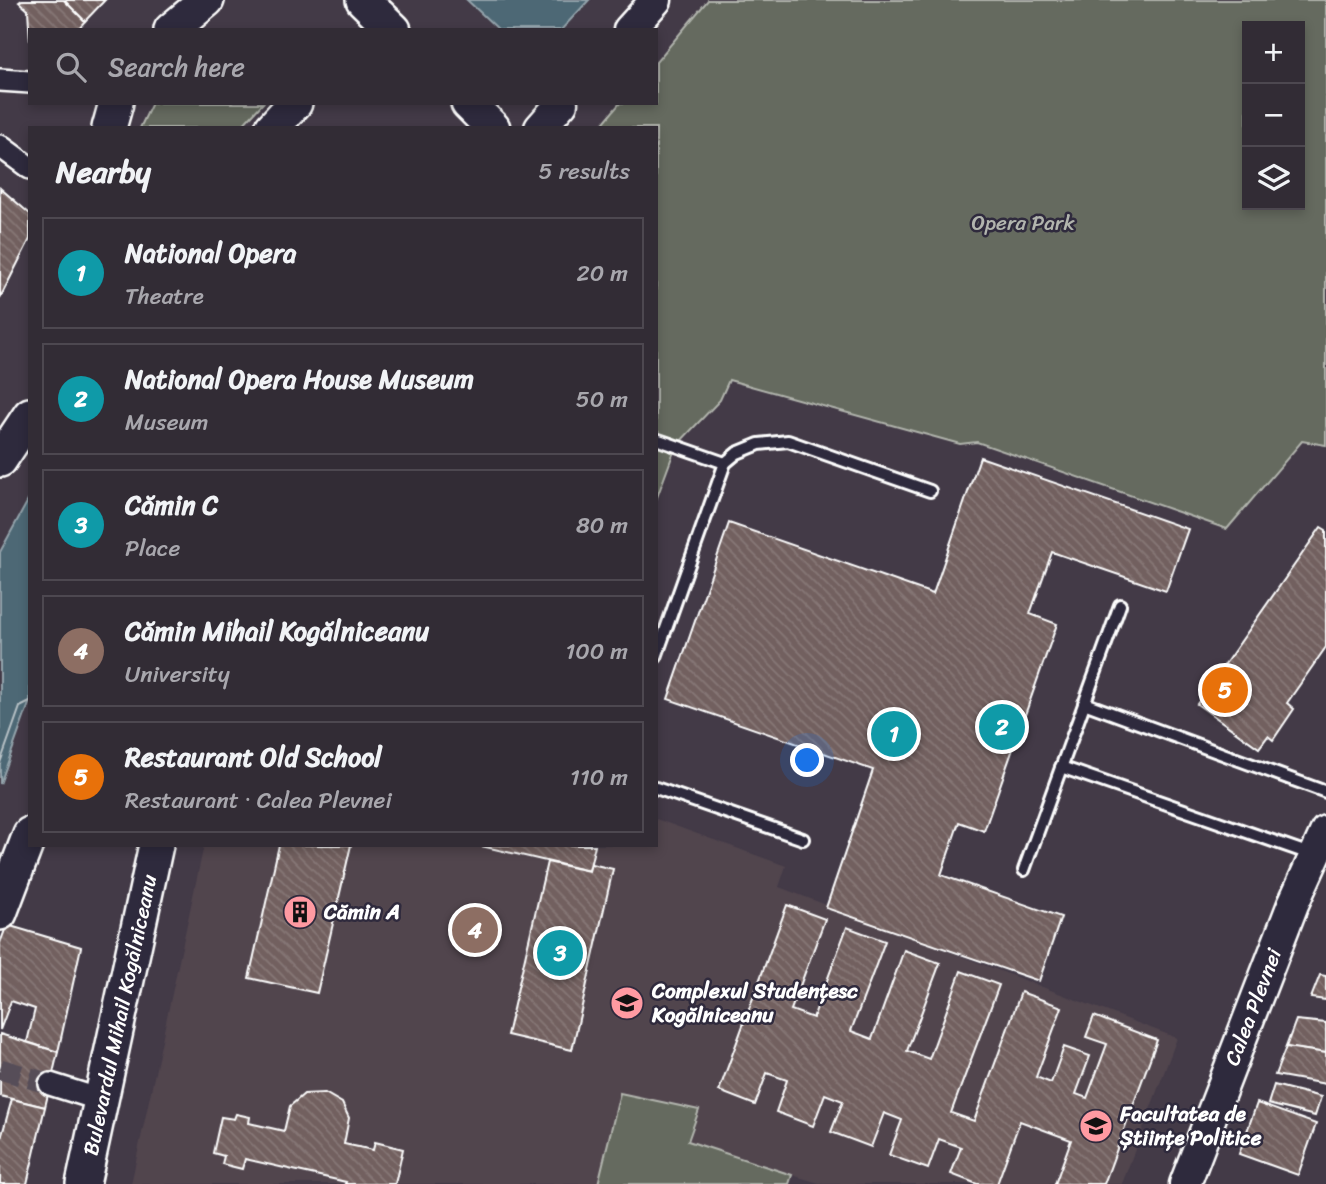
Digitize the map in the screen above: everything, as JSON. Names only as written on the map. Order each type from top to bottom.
[{"type":"main road","points":[[631,28],[656,0]]},
{"type":"main road","points":[[173,28],[198,2]]},
{"type":"main road","points":[[110,126],[115,105]]},
{"type":"main road","points":[[274,126],[293,105]]},
{"type":"main road","points":[[470,105],[491,126]]},
{"type":"main road","points":[[542,126],[560,105]]},
{"type":"main road","points":[[0,460],[28,418]]},
{"type":"main road","points":[[0,913],[28,839]]},
{"type":"main road","name":"Calea Plevnei","points":[[1185,1184],[1320,843]]},
{"type":"main road","name":"Bulevardul Mihail Kogălniceanu","points":[[83,1184],[156,847]]},
{"type":"street","points":[[0,80],[28,82]]},
{"type":"street","points":[[0,146],[28,167]]},
{"type":"street","points":[[50,1084],[101,1100]]},
{"type":"lane","points":[[658,440],[725,463]]},
{"type":"lane","points":[[658,651],[725,463],[737,453],[759,444],[788,441],[930,491]]},
{"type":"lane","points":[[1024,870],[1120,605]]},
{"type":"lane","points":[[1084,703],[1326,792]]},
{"type":"lane","points":[[1061,767],[1320,843]]},
{"type":"lane","points":[[658,789],[803,839]]},
{"type":"shaded area","name":"Complexul Studențesc Kogălniceanu","points":[[658,820],[786,866],[779,887],[1177,1038],[1122,1184],[822,1184],[792,1175],[789,1184],[131,1184],[204,847],[658,847]]},
{"type":"green space","name":"Opera Park","points":[[708,0],[1326,0],[1326,445],[1302,441],[1227,529],[977,442],[960,444],[729,380],[720,400],[676,446],[658,495],[658,126],[601,126],[618,105],[658,105],[658,60]]},
{"type":"green space","points":[[151,105],[261,105],[242,126],[141,126]]},
{"type":"green space","points":[[620,1093],[699,1110],[688,1141],[792,1175],[789,1184],[598,1184]]},
{"type":"water","points":[[467,0],[589,0],[563,28],[497,28]]},
{"type":"water","points":[[28,501],[28,707],[0,784],[0,552]]},
{"type":"building","points":[[64,0],[85,21],[79,28],[29,28],[28,10],[19,2]]},
{"type":"building","points":[[64,0],[105,0],[85,21]]},
{"type":"building","points":[[0,188],[28,212],[28,243],[0,298]]},
{"type":"building","points":[[980,457],[1188,529],[1166,591],[1052,552],[1030,614],[1057,624],[984,831],[959,822],[941,875],[1061,917],[1039,981],[826,908],[873,770],[668,699],[729,523],[933,594]]},
{"type":"building","points":[[1321,527],[1326,530],[1326,647],[1287,703],[1294,709],[1273,740],[1268,736],[1259,748],[1197,704]]},
{"type":"building","name":"Cămin A","points":[[279,847],[351,847],[317,993],[249,978]]},
{"type":"building","points":[[486,847],[595,847],[589,871]]},
{"type":"building","points":[[547,862],[589,871],[591,864],[613,869],[572,1050],[507,1035]]},
{"type":"building","points":[[787,905],[825,919],[791,1010],[813,1018],[847,927],[885,941],[851,1031],[872,1039],[904,950],[940,963],[907,1051],[929,1059],[961,971],[999,985],[951,1113],[974,1121],[1021,992],[1062,1007],[1036,1077],[1051,1083],[1064,1047],[1090,1056],[1076,1094],[1087,1098],[1107,1044],[1086,1037],[1094,1016],[1157,1040],[1104,1184],[1055,1184],[1071,1140],[1020,1121],[997,1184],[977,1184],[951,1174],[961,1147],[939,1139],[928,1169],[889,1155],[902,1120],[884,1113],[871,1147],[831,1132],[843,1101],[825,1094],[813,1126],[776,1112],[787,1080],[767,1073],[755,1105],[719,1091]]},
{"type":"building","points":[[7,925],[81,947],[58,1052],[27,1042],[35,1009],[11,1001],[0,1030],[0,943]]},
{"type":"building","points":[[1320,975],[1326,976],[1326,1000],[1311,998]]},
{"type":"building","points":[[1296,1020],[1326,1023],[1326,1053],[1286,1047]]},
{"type":"building","points":[[0,1034],[58,1052],[45,1107],[0,1096]]},
{"type":"building","points":[[1286,1047],[1326,1053],[1326,1084],[1275,1075]]},
{"type":"building","points":[[1274,1085],[1321,1097],[1315,1116],[1268,1104]]},
{"type":"building","points":[[325,1093],[342,1103],[349,1118],[344,1144],[373,1150],[375,1142],[403,1149],[395,1184],[345,1184],[346,1182],[245,1159],[242,1169],[222,1164],[224,1156],[213,1153],[221,1117],[234,1119],[236,1114],[250,1117],[249,1123],[284,1131],[290,1106],[304,1094]]},
{"type":"building","points":[[12,1099],[45,1107],[27,1184],[0,1184],[0,1142]]},
{"type":"building","points":[[1257,1103],[1316,1124],[1298,1175],[1239,1154]]},
{"type":"tunnel","points":[[0,1069],[50,1084]]},
{"type":"place","name":"Restaurant Old School","points":[[1225,690]]},
{"type":"place","name":"National Opera House Museum","points":[[1002,727]]},
{"type":"place","name":"National Opera","points":[[894,734]]},
{"type":"place","name":"Cămin A","points":[[300,912]]},
{"type":"place","name":"Cămin Mihail Kogălniceanu","points":[[475,930]]},
{"type":"place","name":"Cămin C","points":[[560,953]]},
{"type":"place","name":"Complexul Studențesc Kogălniceanu","points":[[627,1003]]},
{"type":"place","name":"Facultatea de Științe Politice","points":[[1096,1126]]}]
